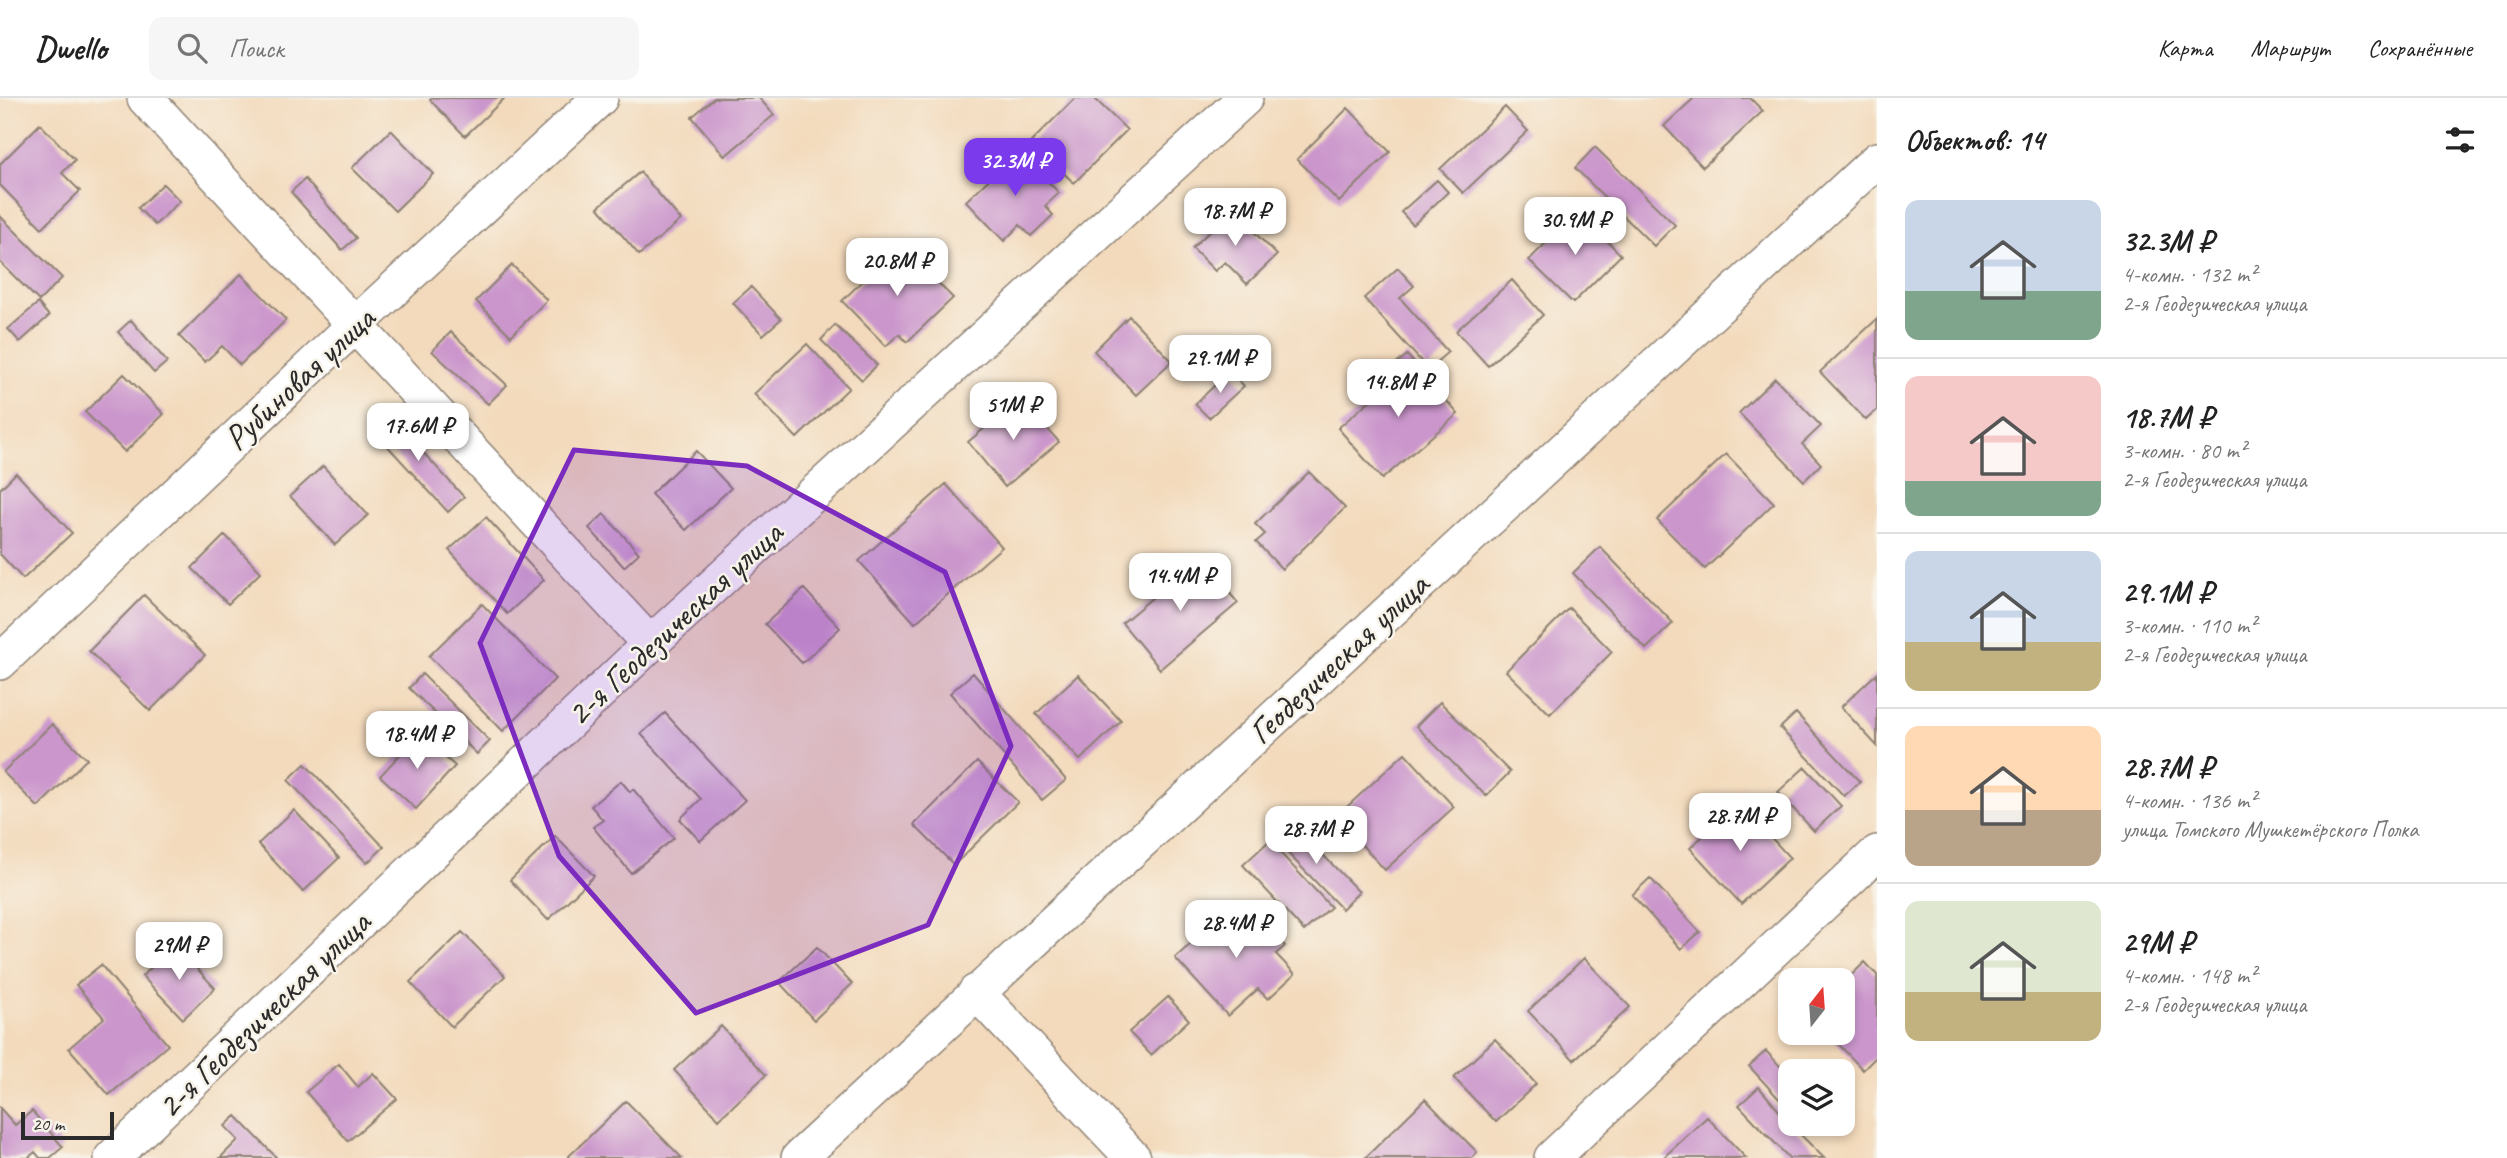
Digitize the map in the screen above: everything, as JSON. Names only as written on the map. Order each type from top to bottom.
[{"type":"street","points":[[145,98],[650,644]]},
{"type":"street","name":"Рубиновая улица","points":[[0,662],[355,325],[600,98]]},
{"type":"street","name":"2-я Геодезическая улица","points":[[112,1158],[650,644],[1245,98]]},
{"type":"street","name":"Геодезическая улица","points":[[799,1158],[1877,160]]},
{"type":"street","points":[[1552,1158],[1877,853]]},
{"type":"street","points":[[976,992],[1133,1158]]},
{"type":"highlighted area","points":[[574,450],[747,466],[945,572],[1011,746],[928,925],[696,1013],[559,856],[480,643]]},
{"type":"building","points":[[505,98],[465,136],[430,100]]},
{"type":"building","points":[[714,98],[759,98],[774,115],[725,156],[692,117]]},
{"type":"building","points":[[1075,98],[1094,98],[1127,130],[1074,183],[1031,142]]},
{"type":"building","points":[[1694,98],[1750,98],[1763,111],[1703,167],[1664,126]]},
{"type":"building","points":[[1505,107],[1528,131],[1463,193],[1440,169]]},
{"type":"building","points":[[1348,108],[1390,152],[1339,202],[1297,159]]},
{"type":"building","points":[[40,124],[75,160],[62,173],[80,191],[42,228],[0,185],[0,164]]},
{"type":"building","points":[[391,130],[433,174],[395,211],[352,168]]},
{"type":"building","points":[[1595,147],[1675,225],[1654,246],[1575,168]]},
{"type":"building","points":[[1019,151],[1059,193],[1045,206],[1053,215],[1031,236],[1020,225],[1004,241],[966,201]]},
{"type":"building","points":[[640,172],[681,220],[639,255],[598,207]]},
{"type":"building","points":[[305,179],[356,238],[342,250],[291,192]]},
{"type":"building","points":[[1437,180],[1448,192],[1413,225],[1401,212]]},
{"type":"building","points":[[163,184],[180,201],[155,225],[138,208]]},
{"type":"building","points":[[1232,210],[1277,255],[1247,284],[1225,262],[1215,271],[1192,248]]},
{"type":"building","points":[[1578,211],[1621,255],[1573,303],[1529,260]]},
{"type":"building","points":[[0,216],[62,278],[39,301],[0,262]]},
{"type":"building","points":[[900,244],[953,298],[907,342],[899,334],[886,346],[842,301]]},
{"type":"building","points":[[512,265],[547,300],[511,336],[476,301]]},
{"type":"building","points":[[1398,268],[1414,286],[1400,298],[1448,352],[1428,369],[1364,298]]},
{"type":"building","points":[[241,274],[286,320],[240,365],[222,346],[205,362],[179,336]]},
{"type":"building","points":[[1512,280],[1543,315],[1488,366],[1456,331]]},
{"type":"building","points":[[751,287],[781,319],[763,335],[733,303]]},
{"type":"building","points":[[38,303],[49,316],[20,342],[8,329]]},
{"type":"building","points":[[1129,316],[1172,361],[1136,395],[1094,351]]},
{"type":"building","points":[[1877,319],[1877,410],[1866,420],[1820,372]]},
{"type":"building","points":[[131,320],[167,362],[154,373],[118,332]]},
{"type":"building","points":[[835,325],[877,365],[862,380],[821,340]]},
{"type":"building","points":[[451,332],[507,385],[488,404],[432,351]]},
{"type":"building","points":[[807,344],[849,388],[797,438],[754,394]]},
{"type":"building","points":[[1407,355],[1458,414],[1382,479],[1338,428],[1395,379],[1388,371]]},
{"type":"building","points":[[1230,371],[1244,386],[1209,418],[1195,404]]},
{"type":"building","points":[[124,374],[164,414],[125,452],[85,412]]},
{"type":"building","points":[[1775,378],[1821,426],[1802,444],[1821,464],[1804,481],[1739,413]]},
{"type":"building","points":[[1021,398],[1059,442],[1005,487],[968,442]]},
{"type":"building","points":[[388,414],[464,497],[448,512],[372,429]]},
{"type":"building","points":[[696,451],[731,488],[686,530],[651,494]]},
{"type":"building","points":[[1726,454],[1774,503],[1705,569],[1657,520]]},
{"type":"building","points":[[323,466],[368,515],[335,545],[290,496]]},
{"type":"building","points":[[1309,472],[1345,508],[1282,569],[1256,542],[1265,534],[1255,524]]},
{"type":"building","points":[[16,473],[72,533],[23,579],[0,554],[0,489]]},
{"type":"building","points":[[946,484],[1002,547],[915,623],[859,561]]},
{"type":"building","points":[[604,514],[639,553],[624,567],[589,528]]},
{"type":"building","points":[[486,517],[544,580],[507,614],[449,550]]},
{"type":"building","points":[[225,535],[261,572],[228,604],[192,568]]},
{"type":"building","points":[[1600,547],[1673,623],[1646,649],[1573,573]]},
{"type":"building","points":[[1200,558],[1238,603],[1160,669],[1122,623]]},
{"type":"building","points":[[804,589],[840,628],[802,663],[765,624]]},
{"type":"building","points":[[144,595],[205,655],[150,711],[89,651]]},
{"type":"building","points":[[482,604],[555,679],[503,731],[429,656]]},
{"type":"building","points":[[1569,608],[1612,652],[1550,714],[1506,671]]},
{"type":"building","points":[[973,673],[1066,780],[1042,800],[950,693]]},
{"type":"building","points":[[1877,673],[1877,746],[1841,707]]},
{"type":"building","points":[[422,674],[490,741],[477,754],[409,688]]},
{"type":"building","points":[[1078,675],[1121,721],[1080,760],[1036,714]]},
{"type":"building","points":[[1440,702],[1510,772],[1486,796],[1416,726]]},
{"type":"building","points":[[665,713],[745,800],[700,841],[680,819],[701,799],[641,734]]},
{"type":"building","points":[[1796,713],[1860,782],[1844,796],[1780,728]]},
{"type":"building","points":[[52,724],[87,759],[38,807],[3,772]]},
{"type":"building","points":[[419,734],[455,766],[416,809],[380,776]]},
{"type":"building","points":[[1405,753],[1454,807],[1385,870],[1336,817]]},
{"type":"building","points":[[977,762],[1018,802],[954,865],[914,825]]},
{"type":"building","points":[[305,764],[384,847],[367,863],[288,780]]},
{"type":"building","points":[[1805,767],[1841,806],[1814,831],[1778,792]]},
{"type":"building","points":[[621,781],[630,792],[633,789],[674,838],[631,873],[593,827],[603,820],[591,806]]},
{"type":"building","points":[[1739,803],[1790,858],[1741,904],[1690,848]]},
{"type":"building","points":[[294,810],[339,858],[303,892],[258,844]]},
{"type":"building","points":[[1291,822],[1359,892],[1342,909],[1274,839]]},
{"type":"building","points":[[555,836],[594,876],[548,920],[510,880]]},
{"type":"building","points":[[1269,841],[1331,907],[1304,931],[1243,865]]},
{"type":"building","points":[[1650,878],[1700,932],[1681,949],[1632,895]]},
{"type":"building","points":[[1232,906],[1244,920],[1253,912],[1285,946],[1276,954],[1295,974],[1268,999],[1258,989],[1228,1016],[1175,958]]},
{"type":"building","points":[[462,932],[505,976],[452,1027],[410,982]]},
{"type":"building","points":[[175,945],[215,988],[183,1019],[142,976]]},
{"type":"building","points":[[817,947],[852,984],[814,1020],[779,982]]},
{"type":"building","points":[[1584,958],[1630,1007],[1574,1060],[1528,1011]]},
{"type":"building","points":[[1865,962],[1877,975],[1877,1056],[1863,1070],[1839,1045],[1855,1045],[1855,972]]},
{"type":"building","points":[[101,965],[168,1045],[109,1095],[69,1048],[104,1018],[76,985]]},
{"type":"building","points":[[1168,997],[1189,1020],[1151,1055],[1129,1032]]},
{"type":"building","points":[[721,1026],[766,1075],[719,1119],[674,1070]]},
{"type":"building","points":[[1495,1039],[1536,1084],[1496,1122],[1454,1078]]},
{"type":"building","points":[[1766,1051],[1778,1064],[1778,1098],[1749,1066]]},
{"type":"building","points":[[339,1064],[358,1087],[373,1073],[397,1099],[348,1141],[306,1092]]},
{"type":"building","points":[[1759,1087],[1778,1110],[1778,1136],[1802,1136],[1824,1158],[1789,1158],[1739,1105]]},
{"type":"building","points":[[1425,1099],[1477,1152],[1472,1158],[1365,1158]]},
{"type":"building","points":[[626,1101],[682,1158],[567,1158]]},
{"type":"building","points":[[0,1108],[15,1125],[32,1111],[63,1147],[50,1158],[40,1158],[35,1152],[28,1158],[0,1158]]},
{"type":"building","points":[[236,1116],[277,1158],[220,1158],[238,1140],[225,1126]]},
{"type":"building","points":[[1707,1117],[1746,1158],[1663,1158]]}]
